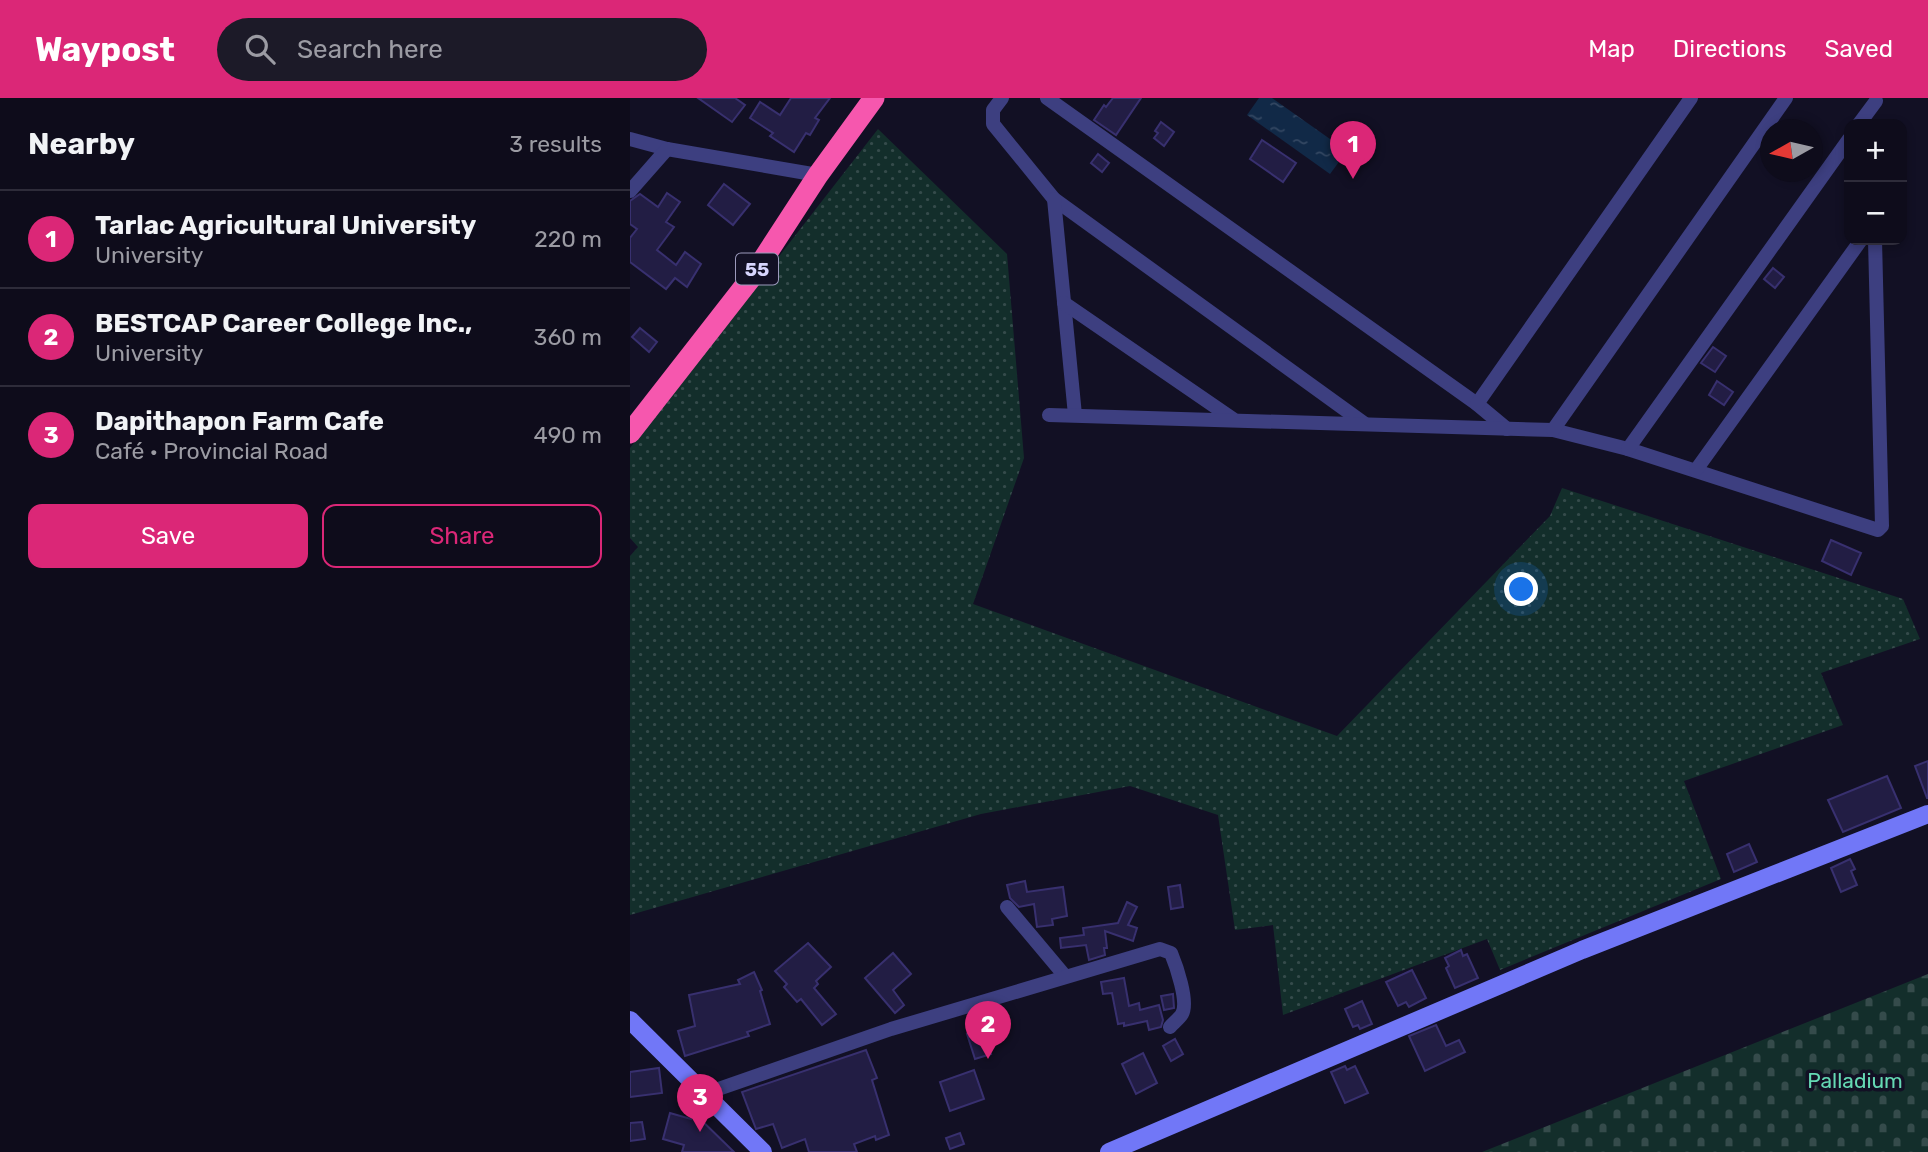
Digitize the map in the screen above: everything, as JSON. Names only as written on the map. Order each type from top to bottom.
[{"type":"highway","name":"55","points":[[630,433],[751,278],[818,175],[874,98]]},
{"type":"street","points":[[1002,98],[993,110],[993,124],[1054,199],[1366,424]]},
{"type":"street","points":[[1046,98],[1476,404],[1507,429]]},
{"type":"street","points":[[1476,404],[1691,98]]},
{"type":"street","points":[[1553,430],[1786,98]]},
{"type":"street","points":[[1863,119],[1876,100]]},
{"type":"street","points":[[1876,100],[1876,119]]},
{"type":"street","points":[[630,139],[667,149],[818,175]]},
{"type":"street","points":[[1628,449],[1844,146]]},
{"type":"street","points":[[630,191],[667,149]]},
{"type":"street","points":[[1054,199],[1075,415]]},
{"type":"street","points":[[1696,470],[1857,245]]},
{"type":"street","points":[[1049,415],[1553,430],[1628,449],[1878,530],[1875,245]]},
{"type":"street","points":[[1064,303],[1234,420]]},
{"type":"street","points":[[1110,1152],[1582,950],[1928,814]]},
{"type":"street","points":[[1007,907],[1065,976]]},
{"type":"street","points":[[704,1094],[891,1029],[1160,949],[1171,953],[1184,1004],[1182,1014],[1170,1027]]},
{"type":"street","points":[[630,1020],[637,1034],[763,1152]]},
{"type":"green space","points":[[878,129],[1007,254],[1024,458],[973,604],[1337,736],[1550,516],[1562,488],[1903,599],[1920,639],[1821,673],[1843,725],[1684,781],[1721,879],[1500,970],[1487,939],[1283,1015],[1273,925],[1235,930],[1218,815],[1130,786],[981,814],[630,915],[630,556],[638,547],[630,538],[630,448]]},
{"type":"green space","name":"Palladium","points":[[1928,974],[1928,1152],[1482,1152]]},
{"type":"water","points":[[1259,98],[1272,98],[1347,151],[1330,174],[1247,115]]},
{"type":"building","points":[[698,98],[735,98],[745,105],[732,122]]},
{"type":"building","points":[[791,98],[830,98],[815,118],[819,120],[810,135],[806,133],[794,152],[770,136],[773,133],[750,118],[760,102],[780,115]]},
{"type":"building","points":[[1113,98],[1141,98],[1116,135],[1094,120],[1104,105],[1106,107]]},
{"type":"building","points":[[1161,122],[1174,132],[1164,146],[1154,138]]},
{"type":"building","points":[[1262,140],[1296,163],[1283,182],[1250,159]]},
{"type":"building","points":[[1098,154],[1109,163],[1102,172],[1091,163]]},
{"type":"building","points":[[724,184],[750,204],[733,225],[708,205]]},
{"type":"building","points":[[667,193],[680,202],[666,222],[674,227],[657,250],[676,265],[685,252],[701,264],[687,287],[675,278],[666,289],[630,262],[630,238],[637,229],[630,224],[630,201],[640,194],[658,207]]},
{"type":"building","points":[[1773,268],[1784,277],[1775,288],[1764,279]]},
{"type":"building","points":[[640,328],[657,342],[649,352],[632,337]]},
{"type":"building","points":[[1713,347],[1726,356],[1715,372],[1701,363]]},
{"type":"building","points":[[1717,381],[1733,392],[1724,405],[1709,395]]},
{"type":"building","points":[[1831,540],[1861,553],[1851,575],[1822,561]]},
{"type":"building","points":[[1928,761],[1928,798],[1927,798],[1915,766]]},
{"type":"building","points":[[1887,776],[1901,808],[1843,832],[1828,800]]},
{"type":"building","points":[[1749,844],[1757,862],[1734,872],[1727,854]]},
{"type":"building","points":[[1850,859],[1855,869],[1851,871],[1857,885],[1841,892],[1831,868]]},
{"type":"building","points":[[1025,881],[1027,892],[1063,887],[1067,916],[1052,919],[1053,925],[1037,927],[1034,904],[1019,907],[1010,898],[1007,885]]},
{"type":"building","points":[[1180,885],[1183,907],[1171,909],[1168,887]]},
{"type":"building","points":[[1127,902],[1137,907],[1128,925],[1137,928],[1133,941],[1105,931],[1105,955],[1089,960],[1086,945],[1061,948],[1060,938],[1084,935],[1083,928],[1118,923]]},
{"type":"building","points":[[808,943],[831,967],[816,981],[818,984],[814,988],[836,1014],[822,1025],[801,999],[797,1002],[784,987],[787,984],[775,971]]},
{"type":"building","points":[[1461,950],[1463,956],[1467,954],[1478,978],[1455,988],[1446,968],[1449,966],[1445,958]]},
{"type":"building","points":[[893,953],[911,974],[893,990],[904,1005],[895,1013],[865,978]]},
{"type":"building","points":[[1412,970],[1426,998],[1409,1007],[1406,1002],[1398,1006],[1386,982]]},
{"type":"building","points":[[754,972],[762,990],[760,991],[770,1024],[747,1032],[749,1036],[685,1056],[678,1031],[695,1026],[689,995],[740,984],[738,980]]},
{"type":"building","points":[[1124,978],[1129,1006],[1139,1003],[1140,1010],[1159,1005],[1163,1020],[1161,1027],[1149,1030],[1147,1021],[1124,1026],[1124,1023],[1118,1024],[1112,993],[1103,994],[1101,982]]},
{"type":"building","points":[[1173,994],[1174,1008],[1164,1010],[1161,996]]},
{"type":"building","points":[[1362,1001],[1372,1024],[1360,1029],[1358,1025],[1353,1027],[1345,1009]]},
{"type":"building","points":[[999,1007],[1004,1018],[992,1023],[987,1010]]},
{"type":"building","points":[[1436,1025],[1446,1046],[1459,1040],[1465,1052],[1425,1071],[1409,1036]]},
{"type":"building","points":[[983,1029],[991,1054],[975,1059],[967,1034]]},
{"type":"building","points":[[1175,1039],[1183,1054],[1171,1061],[1163,1046]]},
{"type":"building","points":[[866,1050],[877,1078],[872,1080],[889,1135],[876,1140],[875,1136],[854,1144],[857,1152],[809,1152],[805,1139],[782,1148],[773,1124],[756,1129],[742,1092]]},
{"type":"building","points":[[1143,1053],[1157,1083],[1136,1094],[1122,1064]]},
{"type":"building","points":[[1345,1066],[1347,1070],[1355,1066],[1368,1093],[1345,1103],[1331,1072]]},
{"type":"building","points":[[659,1068],[662,1093],[630,1097],[630,1072]]},
{"type":"building","points":[[974,1070],[984,1099],[950,1111],[940,1082]]},
{"type":"building","points":[[693,1112],[734,1152],[682,1152],[684,1145],[663,1139],[670,1113],[691,1119]]},
{"type":"building","points":[[642,1122],[645,1139],[630,1141],[630,1123]]},
{"type":"building","points":[[960,1133],[964,1144],[950,1149],[946,1138]]},
{"type":"place","name":"Tarlac Agricultural University","points":[[1353,179]]},
{"type":"place","name":"BESTCAP Career College Inc.,","points":[[988,1059]]},
{"type":"place","name":"Dapithapon Farm Cafe","points":[[700,1132]]}]
